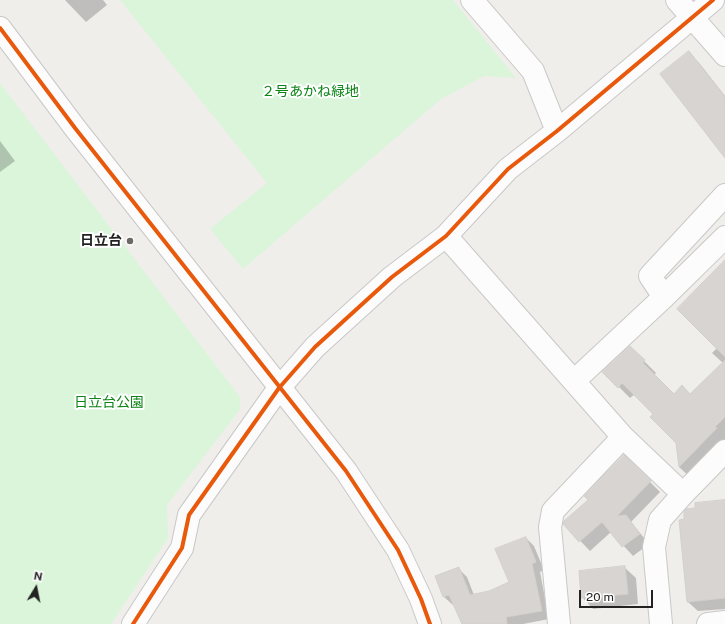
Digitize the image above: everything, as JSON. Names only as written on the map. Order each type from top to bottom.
[{"type":"street","points":[[472,0],[533,71],[557,131]]},
{"type":"street","points":[[677,0],[725,55]]},
{"type":"street","points":[[133,624],[182,548],[189,515],[279,388],[320,341],[392,277],[446,236],[508,170],[557,131],[713,0]]},
{"type":"street","points":[[0,28],[75,128],[346,471],[398,550],[421,600],[430,624]]},
{"type":"street","points":[[664,297],[650,276],[725,195]]},
{"type":"street","points":[[446,236],[623,437],[683,494]]},
{"type":"street","points":[[574,381],[664,297],[725,237]]},
{"type":"street","points":[[559,624],[550,527],[553,511],[623,437]]},
{"type":"street","points":[[661,624],[654,547],[660,520],[725,451]]},
{"type":"street","points":[[708,624],[725,622]]},
{"type":"green space","name":"２号あかね緑地","points":[[120,0],[453,0],[516,78],[484,76],[441,99],[243,269],[210,229],[267,183]]},
{"type":"green space","name":"日立台公園","points":[[0,83],[240,397],[240,409],[167,505],[168,538],[111,624],[0,624]]},
{"type":"building","points":[[689,51],[725,97],[725,158],[660,74]]},
{"type":"building","points":[[725,260],[725,357],[677,309]]},
{"type":"building","points":[[630,346],[645,360],[643,363],[674,394],[682,385],[690,394],[725,360],[725,417],[715,427],[717,428],[679,467],[676,443],[650,417],[653,414],[622,383],[618,388],[602,372]]},
{"type":"building","points":[[624,455],[651,481],[617,516],[626,515],[640,534],[622,547],[602,522],[579,542],[563,524],[564,521],[588,500],[584,496]]},
{"type":"building","points":[[725,500],[725,598],[687,602],[679,520],[684,519],[684,512],[686,509],[695,508],[695,503]]},
{"type":"building","points":[[526,537],[536,562],[532,564],[542,611],[506,617],[507,624],[462,624],[449,595],[443,597],[435,576],[459,567],[470,595],[489,591],[509,582],[495,549]]},
{"type":"building","points":[[625,566],[628,594],[581,598],[579,571]]},
{"type":"cycle path","points":[[133,624],[182,548],[189,515],[279,388],[315,347],[392,277],[446,236],[508,169],[557,131],[713,0]]},
{"type":"cycle path","points":[[0,28],[75,128],[346,471],[398,550],[421,599],[430,624]]},
{"type":"place","name":"日立台","points":[[130,241]]}]
